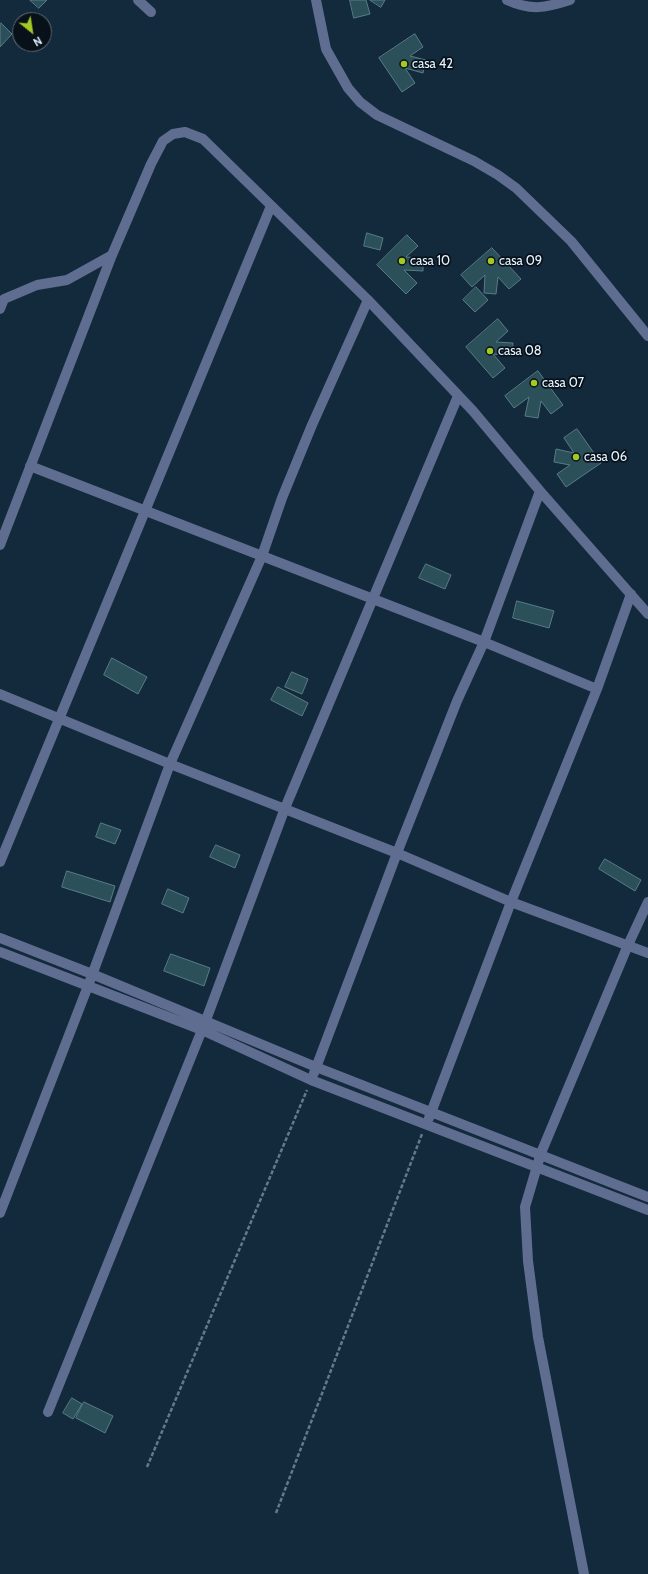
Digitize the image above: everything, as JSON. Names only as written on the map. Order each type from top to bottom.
[{"type":"street","points":[[138,0],[150,12]]},
{"type":"street","points":[[316,0],[326,49],[345,83],[360,102],[376,115],[474,161],[498,175],[516,188],[571,241],[648,336]]},
{"type":"street","points":[[507,0],[529,7],[546,8],[570,0]]},
{"type":"street","points":[[0,545],[112,255],[151,164],[163,141],[173,134],[185,132],[203,139],[368,300],[473,411],[540,492],[632,594],[648,614]]},
{"type":"street","points":[[0,862],[271,206]]},
{"type":"street","points":[[0,309],[4,299],[36,285],[67,280],[112,255]]},
{"type":"street","points":[[0,1214],[88,986],[170,764],[262,556],[282,498],[312,425],[368,300]]},
{"type":"street","points":[[48,1412],[204,1025],[285,808],[371,599],[458,396]]},
{"type":"street","points":[[30,466],[484,642],[597,689]]},
{"type":"street","points":[[311,1080],[397,853],[457,701],[484,642],[540,492]]},
{"type":"street","points":[[426,1124],[511,902],[597,689],[632,594]]},
{"type":"street","points":[[0,694],[170,764],[397,853],[511,902],[648,953]]},
{"type":"street","points":[[584,1574],[538,1337],[530,1282],[525,1208],[541,1153],[628,945],[648,902]]},
{"type":"street","points":[[0,938],[92,974],[204,1025],[311,1080],[648,1210]]},
{"type":"street","points":[[0,952],[88,986],[204,1025],[316,1067],[541,1153],[648,1197]]},
{"type":"path","points":[[147,1467],[311,1080]]},
{"type":"path","points":[[276,1513],[426,1124]]},
{"type":"building","points":[[30,0],[47,0],[39,8]]},
{"type":"building","points":[[350,0],[366,0],[370,14],[354,18]]},
{"type":"building","points":[[370,0],[385,0],[381,7]]},
{"type":"building","points":[[1,23],[12,34],[0,47]]},
{"type":"building","name":"casa 42","points":[[415,34],[423,47],[410,56],[426,60],[423,73],[405,68],[415,83],[402,92],[379,58]]},
{"type":"building","points":[[367,233],[383,238],[380,250],[364,246]]},
{"type":"building","name":"casa 10","points":[[407,235],[418,246],[406,257],[423,258],[423,271],[404,270],[417,283],[406,294],[377,265]]},
{"type":"building","name":"casa 09","points":[[492,248],[521,279],[509,289],[498,277],[496,294],[484,293],[485,275],[472,287],[461,275]]},
{"type":"building","points":[[476,287],[488,300],[475,312],[463,300]]},
{"type":"building","name":"casa 08","points":[[498,319],[508,331],[496,342],[513,343],[512,356],[493,354],[505,368],[493,378],[466,347]]},
{"type":"building","name":"casa 07","points":[[538,371],[563,405],[551,414],[541,401],[538,418],[525,416],[529,397],[514,408],[505,396]]},
{"type":"building","name":"casa 06","points":[[577,429],[601,463],[566,487],[557,474],[570,465],[554,462],[556,449],[574,453],[564,438]]},
{"type":"building","points":[[426,564],[451,575],[445,589],[419,578]]},
{"type":"building","points":[[517,601],[554,611],[549,628],[513,618]]},
{"type":"building","points":[[112,658],[147,677],[138,694],[104,675]]},
{"type":"building","points":[[292,672],[308,679],[302,694],[285,687]]},
{"type":"building","points":[[278,687],[308,703],[302,716],[271,700]]},
{"type":"building","points":[[101,823],[121,830],[115,844],[96,837]]},
{"type":"building","points":[[216,845],[240,855],[235,868],[210,857]]},
{"type":"building","points":[[605,859],[641,880],[635,891],[599,869]]},
{"type":"building","points":[[67,871],[115,886],[110,902],[62,887]]},
{"type":"building","points":[[168,889],[189,898],[183,913],[162,904]]},
{"type":"building","points":[[171,954],[210,968],[204,986],[164,971]]},
{"type":"building","points":[[72,1398],[82,1404],[73,1419],[63,1413]]},
{"type":"building","points":[[84,1402],[113,1416],[105,1433],[76,1418]]},
{"type":"place","name":"casa 42","points":[[404,64]]},
{"type":"place","name":"casa 10","points":[[402,261]]},
{"type":"place","name":"casa 09","points":[[491,261]]},
{"type":"place","name":"casa 08","points":[[490,351]]},
{"type":"place","name":"casa 07","points":[[534,383]]},
{"type":"place","name":"casa 06","points":[[576,457]]}]
